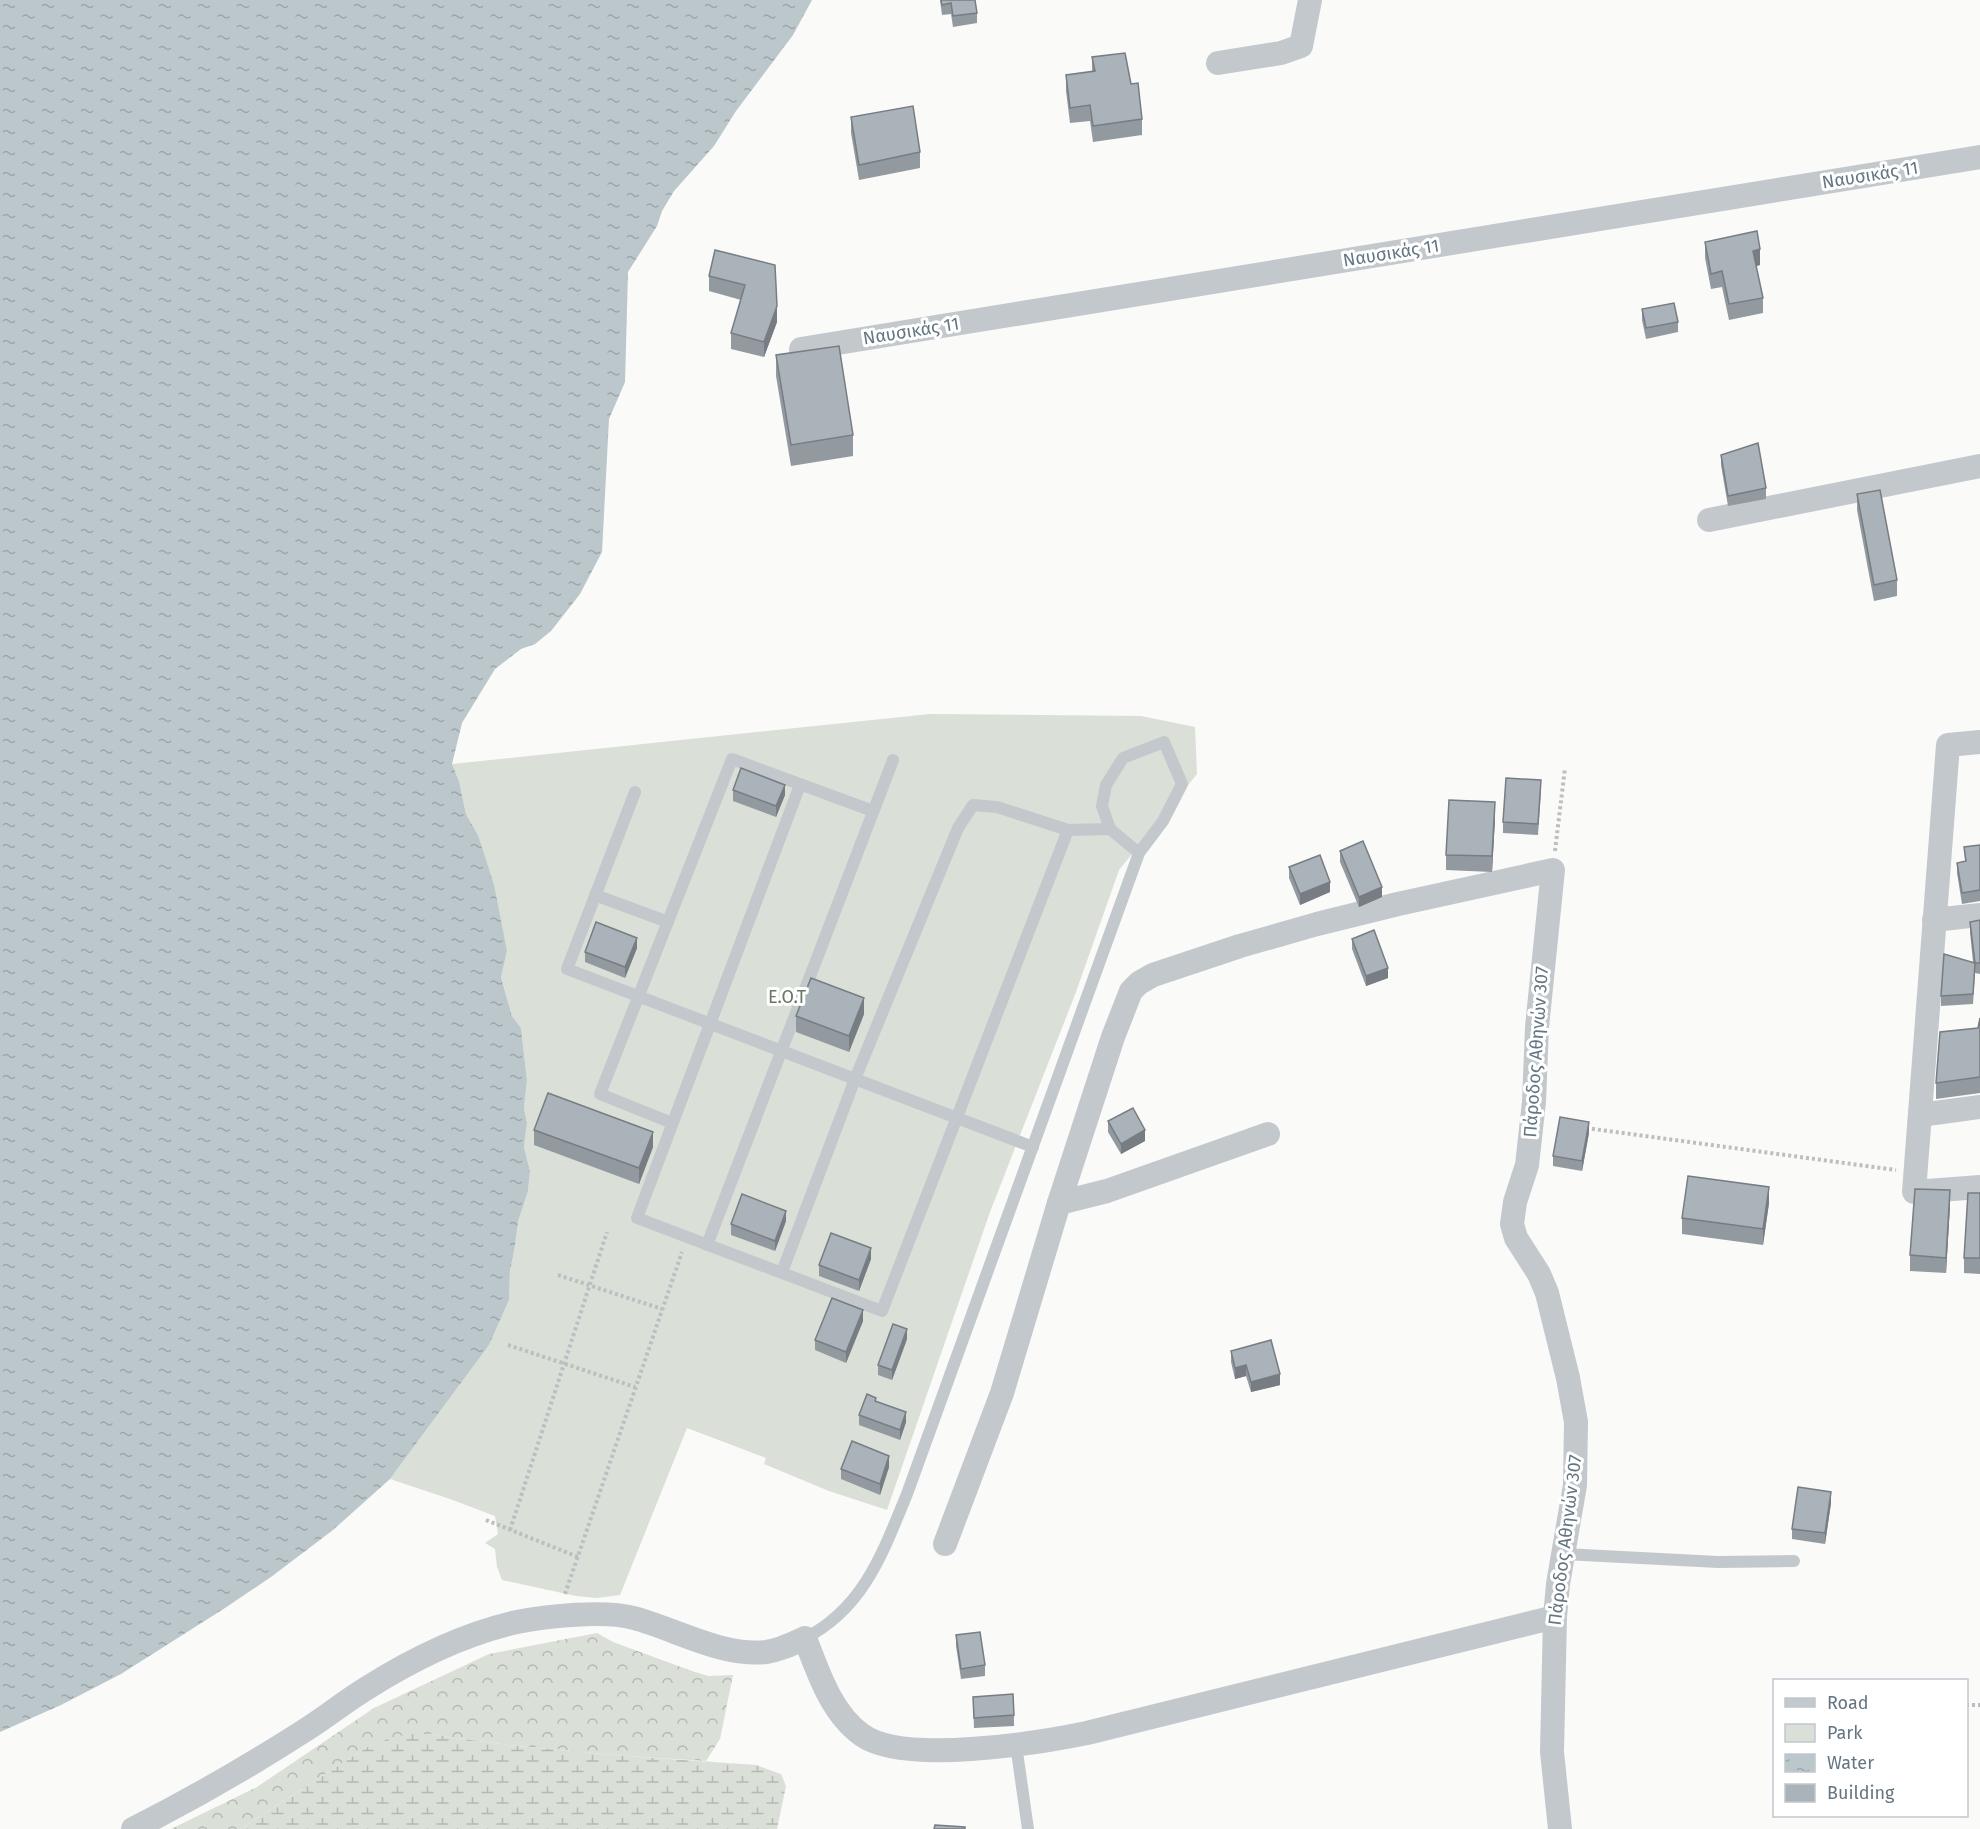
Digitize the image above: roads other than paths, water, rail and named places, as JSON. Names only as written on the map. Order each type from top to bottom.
[{"type":"street","points":[[1218,63],[1281,53],[1301,46],[1310,0]]},
{"type":"street","name":"Ναυσικάς 11","points":[[801,349],[1980,157]]},
{"type":"street","points":[[1709,520],[1980,466]]},
{"type":"street","points":[[1980,742],[1948,745],[1914,1182],[1980,1187]]},
{"type":"street","name":"Πάροδος Αθηνών 307","points":[[1059,1203],[1125,1004],[1131,991],[1139,983],[1180,965],[1317,924],[1553,870],[1540,994],[1533,1112],[1527,1165],[1515,1202],[1512,1224],[1516,1238],[1539,1274],[1547,1293],[1574,1406],[1577,1428],[1575,1485],[1555,1617],[1552,1752],[1560,1829]]},
{"type":"street","points":[[1934,920],[1980,915]]},
{"type":"street","points":[[1920,1115],[1980,1107]]},
{"type":"street","points":[[945,1544],[1002,1393],[1059,1203],[1107,1191],[1268,1134]]},
{"type":"street","points":[[133,1829],[290,1740],[367,1688],[431,1653],[468,1637],[503,1626],[554,1617],[601,1615],[634,1618],[706,1642],[750,1652],[777,1650],[805,1638],[824,1684],[837,1709],[850,1725],[870,1740],[886,1746],[921,1750],[1050,1741],[1555,1617]]},
{"type":"lane","points":[[805,1638],[838,1617],[862,1588],[875,1566],[907,1494],[1139,853],[1163,821],[1182,784],[1164,742],[1123,758],[1106,785],[1102,806],[1110,829],[1139,853]]},
{"type":"lane","points":[[672,1123],[600,1095],[732,759],[873,812]]},
{"type":"lane","points":[[707,1245],[893,760]]},
{"type":"lane","points":[[800,785],[637,1218],[882,1311],[1068,830]]},
{"type":"lane","points":[[635,792],[567,969],[1033,1147]]},
{"type":"lane","points":[[782,1272],[855,1079],[958,828],[972,805],[998,807],[1068,830],[1110,829]]},
{"type":"lane","points":[[596,895],[668,922]]},
{"type":"lane","points":[[1564,1554],[1718,1562],[1794,1561]]},
{"type":"lane","points":[[1016,1745],[1028,1829]]},
{"type":"water","points":[[0,0],[812,0],[793,35],[736,111],[714,146],[674,191],[662,211],[657,226],[628,272],[625,382],[609,419],[602,552],[580,594],[551,631],[535,644],[521,649],[495,669],[462,723],[452,764],[459,781],[466,814],[478,835],[494,885],[507,951],[501,977],[512,1016],[521,1028],[527,1080],[524,1108],[527,1123],[524,1147],[530,1171],[528,1191],[518,1221],[510,1271],[509,1300],[489,1345],[390,1479],[333,1530],[271,1577],[121,1674],[61,1705],[0,1732]]},
{"type":"park label","name":"E.O.T","points":[[787,997]]}]
